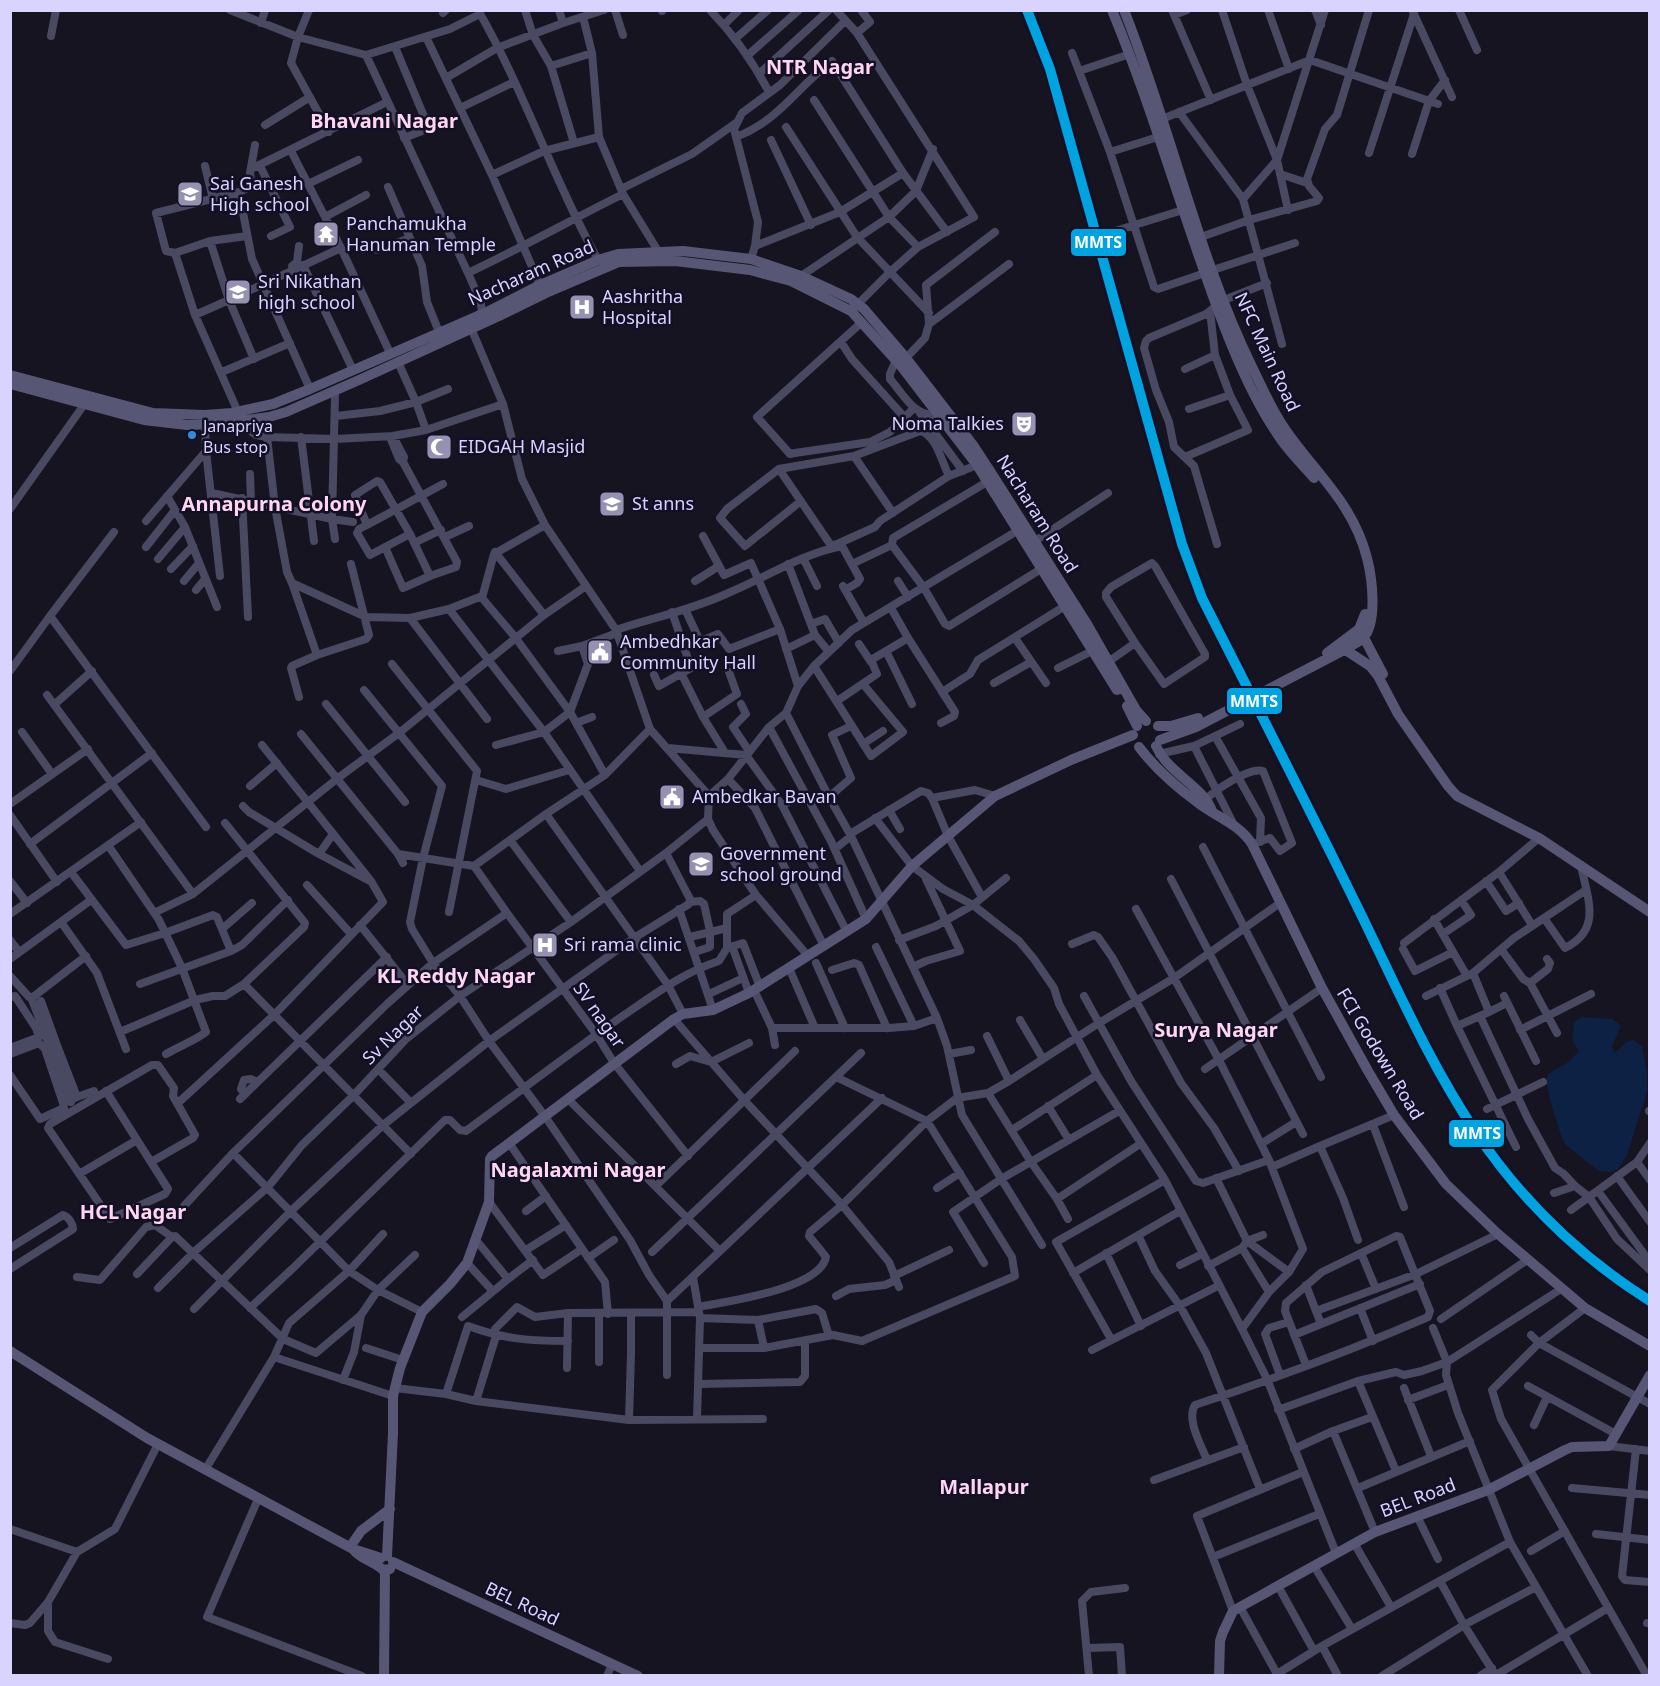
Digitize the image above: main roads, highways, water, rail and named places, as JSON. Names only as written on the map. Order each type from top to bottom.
[{"type":"main road","name":"NFC Main Road","points":[[1112,10],[1130,54],[1158,137],[1172,163],[1201,237],[1217,305],[1275,412],[1303,453],[1337,495],[1359,533],[1367,559],[1373,602],[1372,616],[1362,633]]},
{"type":"main road","name":"NFC Main Road","points":[[1124,10],[1162,119],[1183,210],[1209,271]]},
{"type":"main road","name":"Nacharam Road","points":[[10,375],[144,420],[187,425],[205,424],[237,417],[353,370],[394,358],[471,328],[586,271],[598,260],[618,254],[658,251],[683,251],[751,259],[820,290],[858,304],[972,445],[1021,528],[1041,569],[1092,651],[1107,664]]},
{"type":"main road","name":"Nacharam Road","points":[[10,384],[169,414],[269,417],[286,412],[394,358],[439,332],[540,285],[619,262],[675,261],[747,269],[799,280]]},
{"type":"main road","name":"Nacharam Road","points":[[820,290],[851,311],[901,359],[987,482],[1021,528],[1035,541],[1107,664],[1139,727],[1139,747]]},
{"type":"main road","points":[[1139,747],[1149,749],[1158,747],[1342,648],[1362,633],[1404,710],[1448,777],[1459,789],[1544,833],[1638,900],[1650,906]]},
{"type":"main road","points":[[1342,648],[1360,658],[1378,675],[1398,714],[1457,796],[1539,838],[1650,912]]},
{"type":"main road","points":[[384,1676],[386,1563],[394,1392],[403,1360],[422,1312],[467,1263],[489,1202],[490,1159],[544,1115],[679,1017],[713,1010],[754,990],[789,968],[812,960],[824,946],[866,919],[912,866],[995,796],[1139,727],[1183,724],[1224,710]]},
{"type":"main road","points":[[1158,726],[1161,732],[1158,747]]},
{"type":"main road","name":"FCI Godown Road","points":[[1139,747],[1167,778],[1198,803],[1212,810],[1256,843],[1281,903],[1322,988],[1394,1114],[1446,1184],[1527,1260],[1585,1308],[1650,1346]]},
{"type":"main road","name":"FCI Godown Road","points":[[1158,747],[1168,766],[1206,799],[1212,810]]},
{"type":"main road","name":"BEL Road","points":[[10,1351],[158,1444],[352,1548],[362,1558],[386,1563],[419,1577],[624,1676]]},
{"type":"main road","name":"BEL Road","points":[[1219,1676],[1220,1641],[1236,1609],[1375,1532],[1488,1490],[1572,1447],[1609,1446],[1650,1375]]},
{"type":"main road","points":[[352,1548],[361,1531],[390,1509]]},
{"type":"main road","name":"BEL Road","points":[[610,1669],[638,1676]]},
{"type":"water","points":[[1582,1017],[1612,1019],[1621,1026],[1612,1046],[1614,1052],[1626,1042],[1633,1040],[1642,1046],[1647,1073],[1647,1092],[1627,1155],[1618,1169],[1612,1172],[1599,1171],[1566,1145],[1551,1104],[1546,1080],[1548,1074],[1567,1063],[1579,1051],[1572,1040],[1574,1022]]},
{"type":"railway","points":[[1021,10],[1044,71],[1081,202],[1113,296]]},
{"type":"place","name":"Sai Ganesh High school","points":[[190,194]]},
{"type":"place","name":"Panchamukha Hanuman Temple","points":[[326,234]]},
{"type":"place","name":"Sri Nikathan high school","points":[[238,292]]},
{"type":"place","name":"Aashritha Hospital","points":[[582,307]]},
{"type":"place","name":"Noma Talkies","points":[[1024,424]]},
{"type":"place","name":"Janapriya Bus stop","points":[[192,435]]},
{"type":"place","name":"EIDGAH Masjid","points":[[439,447]]},
{"type":"place","name":"St anns","points":[[612,504]]},
{"type":"place","name":"Ambedhkar Community Hall","points":[[600,652]]},
{"type":"place","name":"Ambedkar Bavan","points":[[672,797]]},
{"type":"place","name":"Government school ground","points":[[701,864]]},
{"type":"place","name":"Sri rama clinic","points":[[545,945]]},
{"type":"district","name":"NTR Nagar","points":[[820,67]]},
{"type":"district","name":"Bhavani Nagar","points":[[384,121]]},
{"type":"district","name":"Annapurna Colony","points":[[274,504]]},
{"type":"district","name":"KL Reddy Nagar","points":[[456,976]]},
{"type":"district","name":"Surya Nagar","points":[[1216,1030]]},
{"type":"district","name":"Nagalaxmi Nagar","points":[[578,1170]]},
{"type":"district","name":"HCL Nagar","points":[[133,1212]]},
{"type":"district","name":"Mallapur","points":[[984,1487]]}]
